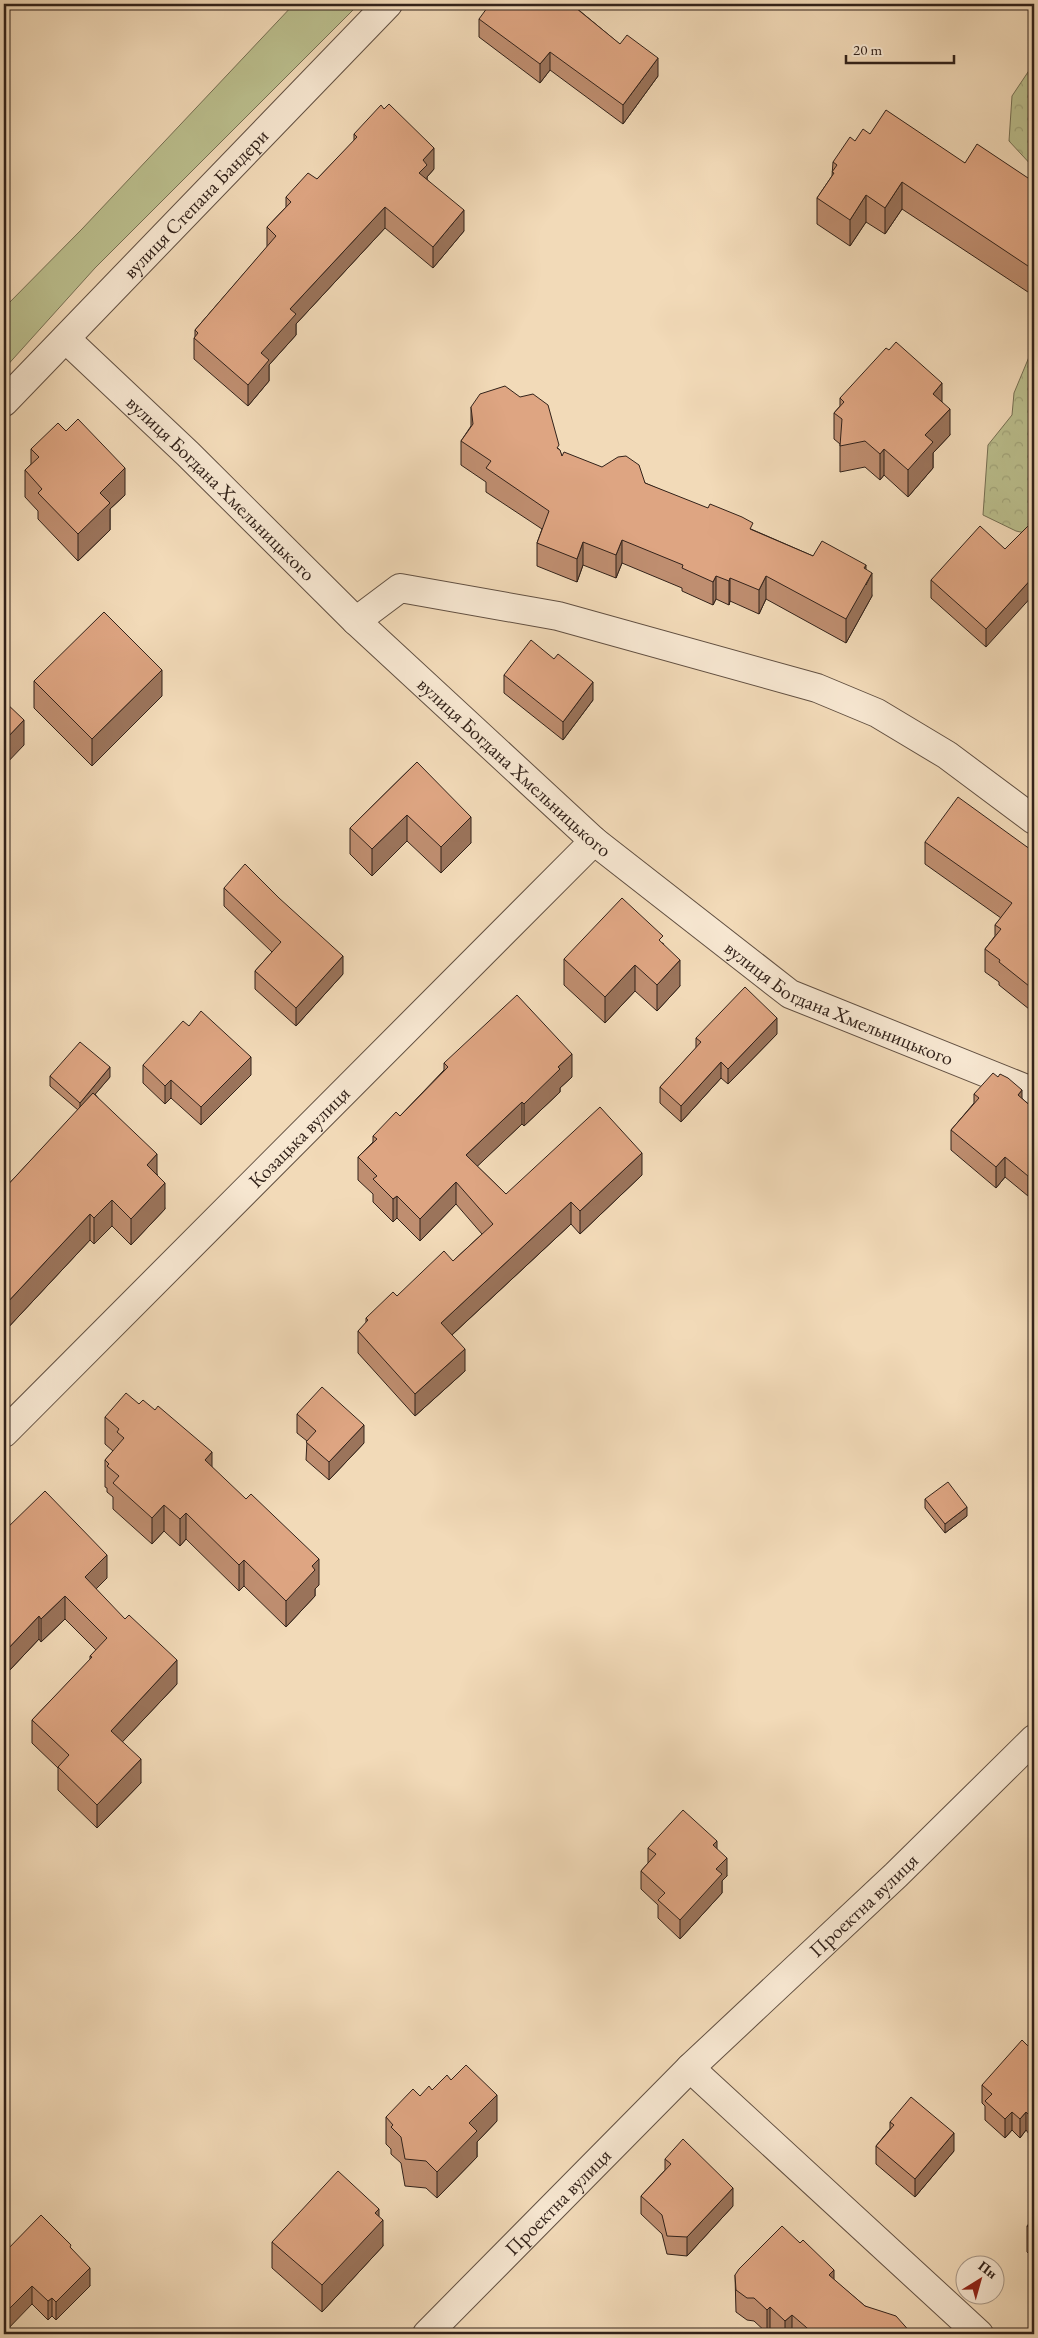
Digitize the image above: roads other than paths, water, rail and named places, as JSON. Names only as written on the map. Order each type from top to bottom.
[{"type":"street","name":"вулиця Степана Бандери","points":[[4,402],[388,4]]},
{"type":"street","name":"вулиця Богдана Хмельницького","points":[[66,339],[188,454],[356,621],[594,841],[790,994],[1034,1092]]},
{"type":"street","points":[[356,621],[400,588],[558,616],[817,688],[877,714],[947,755],[1034,820]]},
{"type":"street","name":"Козацька вулиця","points":[[4,1434],[594,841]]},
{"type":"street","name":"Проектна вулиця","points":[[426,2334],[690,2068],[896,1875],[1034,1740]]},
{"type":"street","points":[[690,2068],[978,2334]]}]
